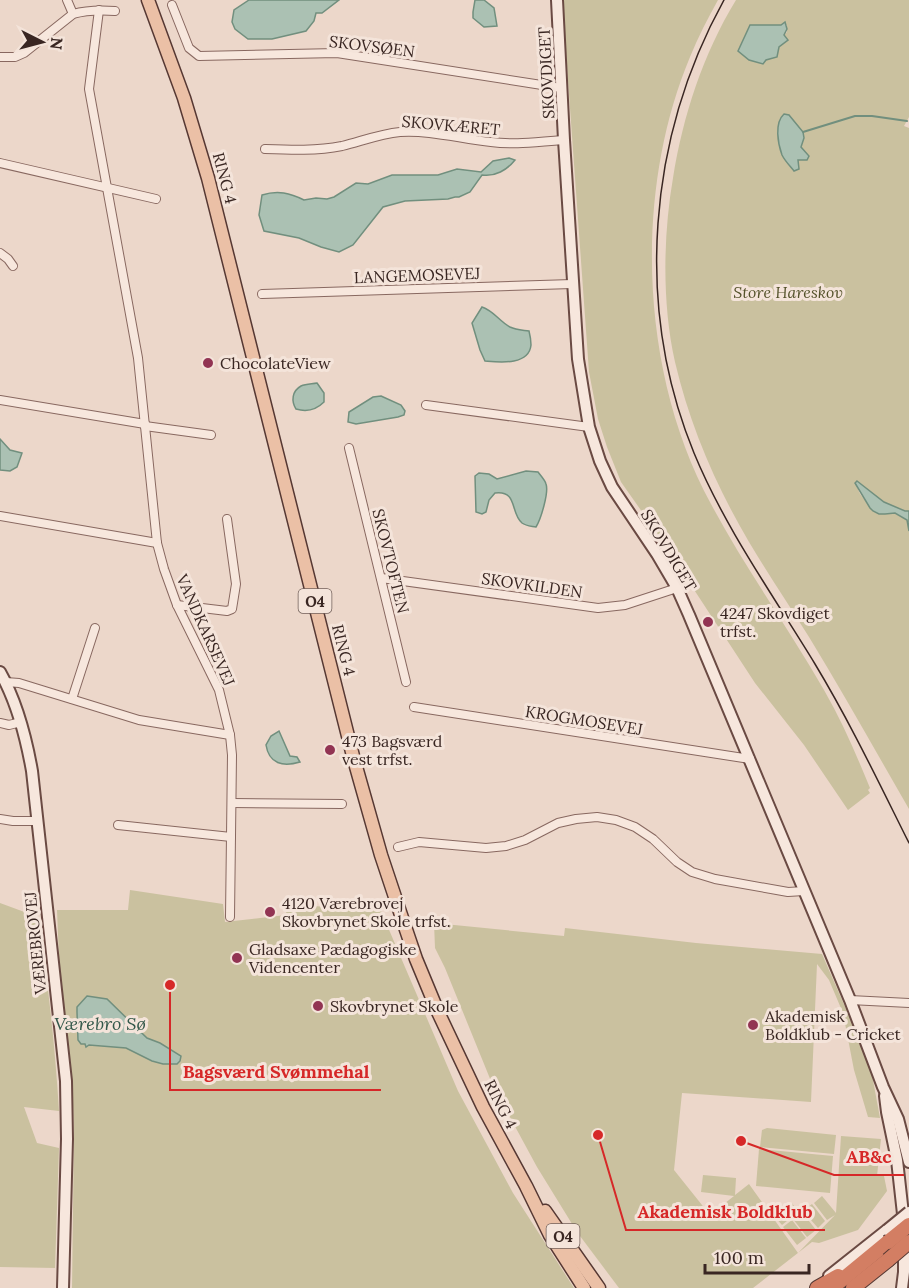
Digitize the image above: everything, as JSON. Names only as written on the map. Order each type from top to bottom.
[{"type":"highway","points":[[832,1288],[868,1258],[888,1236],[909,1225]]},
{"type":"highway","points":[[853,1288],[909,1242]]},
{"type":"highway","points":[[815,1288],[868,1258]]},
{"type":"highway","points":[[861,1288],[888,1260]]},
{"type":"main road","name":"RING 4","points":[[148,0],[184,98],[208,178],[353,756],[381,855],[416,958],[438,1012],[483,1107],[550,1235],[584,1288]]},
{"type":"main road","name":"RING 4","points":[[526,1186],[599,1288]]},
{"type":"street","points":[[67,0],[73,14]]},
{"type":"street","name":"SKOVDIGET","points":[[557,0],[572,284],[578,359],[589,427],[600,461],[612,487],[677,588],[715,675],[898,1119],[909,1162]]},
{"type":"street","name":"SKOVSØEN","points":[[172,5],[189,48],[199,56],[337,53],[561,88]]},
{"type":"street","points":[[0,57],[15,57],[24,53],[73,14],[99,10],[115,11]]},
{"type":"street","name":"VANDKARSEVEJ","points":[[99,10],[89,89],[138,358],[157,543],[177,605],[219,690],[230,735],[232,756],[230,917]]},
{"type":"street","name":"SKOVKÆRET","points":[[265,149],[306,150],[340,146],[401,132],[515,144],[564,140]]},
{"type":"street","points":[[0,163],[156,199]]},
{"type":"street","points":[[0,253],[13,266]]},
{"type":"street","name":"LANGEMOSEVEJ","points":[[262,294],[572,284]]},
{"type":"street","points":[[0,400],[211,435]]},
{"type":"street","points":[[426,405],[589,427]]},
{"type":"street","name":"SKOVTOFTEN","points":[[349,448],[406,682]]},
{"type":"street","points":[[0,516],[157,543]]},
{"type":"street","points":[[177,605],[227,611],[232,609],[236,584],[227,519]]},
{"type":"street","name":"SKOVKILDEN","points":[[381,578],[598,608],[625,605],[677,588]]},
{"type":"street","points":[[72,699],[94,628]]},
{"type":"street","points":[[3,677],[139,720],[230,735]]},
{"type":"street","name":"VÆREBROVEJ","points":[[3,677],[21,722],[32,771],[66,1081],[67,1139],[63,1288]]},
{"type":"street","name":"KROGMOSEVEJ","points":[[414,707],[750,759]]},
{"type":"street","points":[[0,723],[9,725],[21,722]]},
{"type":"street","points":[[232,803],[342,804]]},
{"type":"street","points":[[398,847],[419,842],[486,848],[506,846],[525,840],[558,823],[597,817],[616,820],[635,827],[692,872],[715,879],[788,892],[804,891]]},
{"type":"street","points":[[0,819],[37,821]]},
{"type":"street","points":[[118,825],[231,837]]},
{"type":"street","points":[[849,1000],[909,1003]]},
{"type":"street","name":"SKOVDIGET","points":[[884,1087],[900,1179],[904,1231],[902,1288]]},
{"type":"street","points":[[815,1288],[888,1236],[909,1212]]},
{"type":"green space","points":[[564,0],[718,0],[690,57],[672,110],[659,166],[653,224],[652,283],[658,341],[670,398],[687,453],[711,504],[831,702],[870,788],[868,790],[870,793],[848,810],[804,745],[755,683],[621,482],[607,447],[598,419],[589,372]]},
{"type":"green space","name":"Store Hareskov","points":[[736,0],[909,0],[909,117],[904,126],[909,128],[909,511],[884,502],[857,481],[857,487],[866,501],[885,514],[894,513],[907,520],[909,529],[909,809],[835,680],[737,521],[696,432],[675,362],[668,317],[665,270],[670,200],[682,132],[704,64]],"holes":[[[750,25],[787,25],[787,32],[784,35],[787,40],[779,47],[776,57],[765,60],[738,51]],[[789,115],[804,138],[800,147],[807,160],[798,159]]]},
{"type":"green space","points":[[130,890],[223,904],[225,922],[286,915],[287,904],[381,911],[458,1091],[513,1193],[574,1288],[72,1288],[74,1132],[72,1078],[59,959],[57,910],[128,910]]},
{"type":"green space","points":[[0,903],[38,917],[51,1014],[59,1111],[24,1107],[37,1143],[59,1148],[55,1268],[0,1267]]},
{"type":"green space","points":[[434,923],[564,936],[565,928],[822,954],[870,1064],[880,1118],[868,1117],[854,1070],[843,1013],[829,980],[817,964],[811,1102],[682,1093],[674,1170],[710,1215],[734,1196],[701,1192],[703,1175],[736,1178],[735,1195],[749,1184],[798,1253],[753,1288],[619,1288],[577,1232],[537,1167],[493,1086],[435,948]]},
{"type":"green space","points":[[767,1128],[836,1135],[834,1154],[760,1147],[762,1130]]},
{"type":"green space","points":[[841,1136],[881,1139],[877,1176],[884,1176],[887,1191],[858,1230],[819,1243],[812,1242],[798,1253],[835,1215],[827,1220],[814,1203],[822,1196],[836,1213]]},
{"type":"green space","points":[[759,1149],[833,1156],[830,1193],[756,1186]]},
{"type":"green space","points":[[792,1203],[798,1212],[782,1225],[774,1216]]},
{"type":"green space","points":[[812,1204],[825,1221],[818,1228],[803,1211]]},
{"type":"green space","points":[[802,1212],[816,1230],[807,1237],[793,1219]]},
{"type":"green space","points":[[792,1220],[806,1238],[797,1245],[783,1227]]},
{"type":"water","points":[[249,0],[339,0],[322,13],[316,13],[314,21],[306,31],[272,39],[248,39],[235,29],[232,22],[234,10]]},
{"type":"water","points":[[475,0],[484,0],[494,8],[497,26],[484,27],[473,18]]},
{"type":"water","points":[[785,22],[787,29],[784,35],[788,40],[779,47],[777,57],[766,60],[763,64],[749,60],[738,51],[750,25],[781,25]]},
{"type":"water","points":[[784,114],[789,115],[803,132],[801,147],[809,156],[807,160],[798,160],[799,169],[794,171],[783,157],[779,145],[778,128]]},
{"type":"water","points":[[509,158],[515,160],[508,167],[496,174],[482,175],[470,192],[459,197],[405,201],[383,207],[353,245],[339,252],[299,238],[264,231],[259,215],[262,195],[268,193],[284,193],[304,200],[327,199],[356,183],[368,184],[392,175],[438,175],[457,169],[481,172],[493,161]]},
{"type":"water","points":[[482,307],[510,327],[529,331],[531,345],[525,356],[512,361],[485,361],[472,323]]},
{"type":"water","points":[[317,383],[324,393],[324,402],[311,410],[296,409],[293,400],[294,393],[301,386]]},
{"type":"water","points":[[381,396],[401,405],[405,411],[404,415],[356,424],[348,422],[349,412],[373,397]]},
{"type":"water","points":[[0,439],[10,450],[22,453],[17,467],[10,471],[0,470]]},
{"type":"water","points":[[526,471],[538,472],[547,488],[544,506],[536,527],[522,523],[518,519],[513,503],[507,495],[502,493],[495,493],[489,500],[486,512],[482,514],[476,512],[475,476],[479,473],[489,474],[497,479]]},
{"type":"water","points":[[857,481],[884,502],[909,511],[909,531],[907,520],[895,513],[879,514],[873,511],[855,483]]},
{"type":"water","points":[[279,731],[290,756],[297,757],[300,762],[283,764],[270,756],[266,745],[271,736]]},
{"type":"water","name":"Værebro Sø","points":[[87,996],[107,999],[147,1038],[181,1056],[180,1061],[177,1064],[163,1064],[126,1048],[89,1045],[86,1047],[85,1044],[81,1044],[78,1040],[77,1007]]},
{"type":"waterway","points":[[803,132],[855,116],[907,121]]},
{"type":"tram line","points":[[724,0],[698,53],[679,108],[665,165],[658,223],[657,281],[663,340],[675,397],[694,453],[720,508],[750,561],[828,686],[909,843]]},
{"type":"place","name":"ChocolateView","points":[[208,363]]},
{"type":"place","name":"4247 Skovdiget trfst.","points":[[708,622]]},
{"type":"place","name":"473 Bagsværd vest trfst.","points":[[330,750]]},
{"type":"place","name":"4120 Værebrovej Skovbrynet Skole trfst.","points":[[270,912]]},
{"type":"place","name":"Gladsaxe Pædagogiske Videncenter","points":[[237,958]]},
{"type":"place","name":"Bagsværd Svømmehal","points":[[170,985]]},
{"type":"place","name":"Skovbrynet Skole","points":[[318,1006]]},
{"type":"place","name":"Akademisk Boldklub - Cricket","points":[[753,1025]]},
{"type":"place","name":"Akademisk Boldklub","points":[[598,1135]]},
{"type":"place","name":"AB&c","points":[[741,1141]]}]
